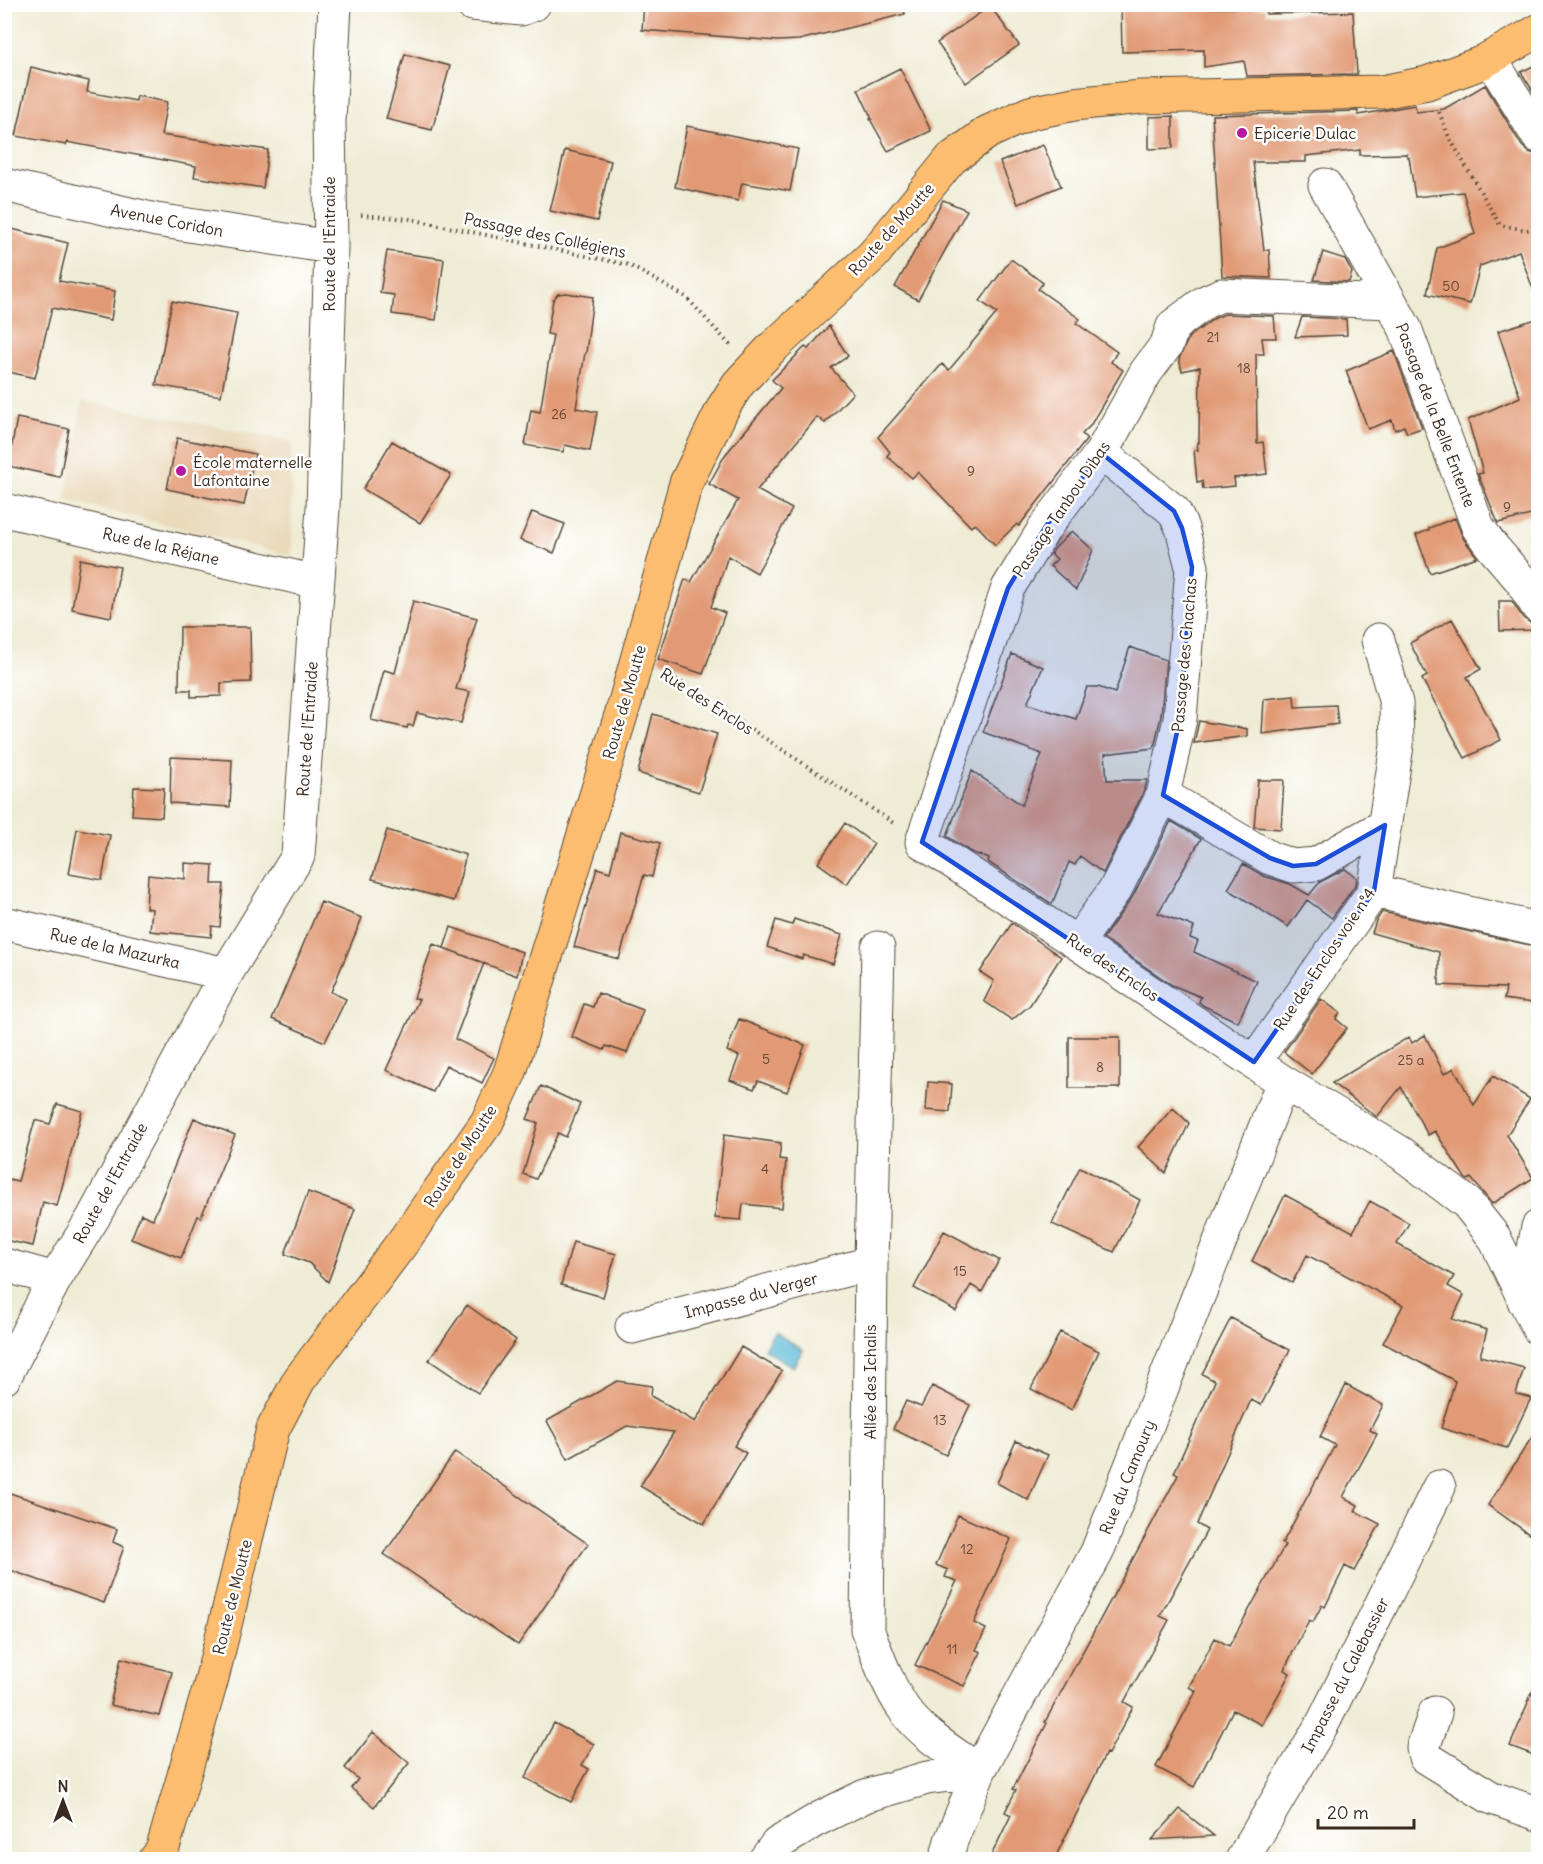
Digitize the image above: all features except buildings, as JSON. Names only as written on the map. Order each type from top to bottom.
[{"type":"main road","name":"Route de Moutte","points":[[155,1860],[162,1851],[211,1682],[273,1429],[299,1380],[405,1239],[486,1122],[510,1072],[637,655],[686,483],[724,406],[738,384],[770,350],[873,255],[951,159],[988,132],[1030,113],[1074,104],[1141,97],[1382,92],[1427,83],[1481,63],[1539,30]]},
{"type":"street","name":"Route de l'Entraide","points":[[4,1378],[54,1279],[93,1218],[226,974],[298,856],[323,508],[331,247],[329,121],[335,4]]},
{"type":"street","points":[[472,4],[521,9],[534,4]]},
{"type":"street","points":[[1490,58],[1539,136]]},
{"type":"street","name":"Avenue Coridon","points":[[4,185],[156,220],[331,247]]},
{"type":"street","name":"Passage de la Belle Entente","points":[[1325,185],[1405,328],[1478,527],[1520,579],[1539,607]]},
{"type":"street","name":"Passage Tanbou Dibas","points":[[922,842],[1008,588],[1046,526],[1101,453],[1146,372],[1167,344],[1173,326],[1205,302],[1221,295],[1390,302]]},
{"type":"street","name":"Passage des Chachas","points":[[1077,943],[1116,888],[1163,795],[1180,719],[1192,567],[1182,528],[1174,511],[1101,453]]},
{"type":"street","name":"Rue de la Réjane","points":[[4,510],[317,582]]},
{"type":"street","name":"Rue des Enclos voie n°4","points":[[1254,1062],[1374,891],[1397,746],[1396,703],[1378,640]]},
{"type":"street","points":[[1163,795],[1270,858],[1293,866],[1316,864],[1385,825]]},
{"type":"street","name":"Rue des Enclos","points":[[922,842],[1283,1082],[1401,1153],[1467,1203],[1494,1237],[1531,1314]]},
{"type":"street","points":[[1374,891],[1539,929]]},
{"type":"street","name":"Rue de la Mazurka","points":[[4,923],[226,974]]},
{"type":"street","name":"Allée des Ichalis","points":[[878,948],[871,1263],[867,1629],[886,1677],[905,1711],[930,1736],[979,1771]]},
{"type":"street","name":"Rue du Camoury","points":[[946,1860],[951,1841],[979,1771],[1097,1552],[1283,1082]]},
{"type":"street","points":[[1531,1314],[1539,1227]]},
{"type":"street","name":"Impasse du Verger","points":[[632,1327],[871,1263]]},
{"type":"street","points":[[4,1265],[54,1279]]},
{"type":"street","name":"Impasse du Calebassier","points":[[1242,1860],[1324,1722],[1439,1487]]},
{"type":"street","points":[[1435,1713],[1423,1748],[1425,1757],[1490,1797],[1539,1814]]},
{"type":"street","points":[[765,1860],[777,1844],[820,1818],[865,1796],[927,1778],[979,1771]]},
{"type":"path","points":[[1427,83],[1449,137],[1500,225],[1526,230],[1539,228]]},
{"type":"path","name":"Passage des Collégiens","points":[[330,212],[410,219],[629,265],[686,297],[752,369]]},
{"type":"path","name":"Rue des Enclos","points":[[637,655],[922,842]]},
{"type":"highlighted area","points":[[1101,453],[1174,511],[1182,528],[1192,567],[1180,719],[1163,795],[1270,858],[1293,866],[1316,864],[1385,825],[1374,891],[1254,1062],[922,842],[1008,588],[1046,526]]},
{"type":"shaded area","name":"École maternelle Lafontaine","points":[[82,401],[291,441],[292,556],[66,500]]},
{"type":"water","points":[[774,1332],[803,1350],[793,1367],[764,1349]]},
{"type":"place","name":"Epicerie Dulac","points":[[1242,133]]},
{"type":"place","name":"École maternelle Lafontaine","points":[[181,471]]}]
